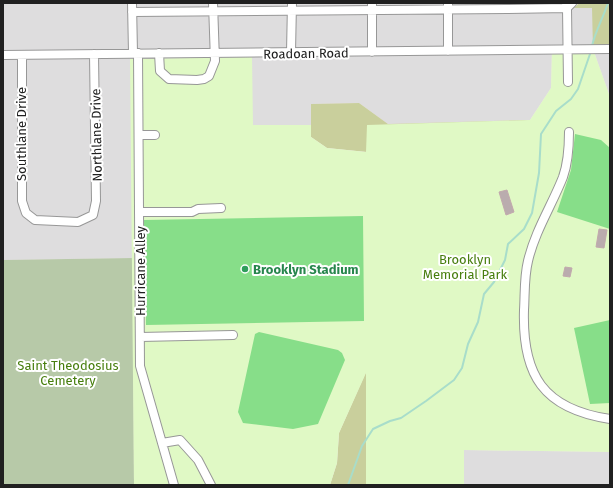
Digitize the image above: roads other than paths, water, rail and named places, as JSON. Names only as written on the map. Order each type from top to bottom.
[{"type":"street","name":"Hurricane Alley","points":[[132,3],[139,135],[140,366],[174,485]]},
{"type":"street","points":[[132,12],[213,7],[568,5],[568,82]]},
{"type":"street","points":[[372,6],[372,52]]},
{"type":"street","points":[[448,6],[448,51]]},
{"type":"street","points":[[159,53],[160,71],[169,79],[180,81],[197,80],[204,79],[209,76],[213,69],[215,54],[213,7]]},
{"type":"street","points":[[291,52],[292,7]]},
{"type":"street","name":"Roadoan Road","points":[[3,55],[22,56],[135,53],[215,54],[567,48],[606,49]]},
{"type":"street","name":"Northlane Drive","points":[[26,213],[35,220],[58,222],[78,222],[93,215],[96,201],[94,54]]},
{"type":"street","name":"Southlane Drive","points":[[22,56],[22,200],[26,213]]},
{"type":"street","points":[[569,132],[567,160],[563,176],[542,221],[528,262],[524,336],[528,358],[536,378],[546,391],[562,403],[584,414],[610,419]]},
{"type":"street","points":[[139,135],[154,135]]},
{"type":"street","points":[[139,212],[192,212],[198,208],[221,208]]},
{"type":"street","points":[[140,337],[233,335]]},
{"type":"street","points":[[162,443],[180,440],[198,460],[211,485]]},
{"type":"waterway","points":[[592,46],[608,3]]},
{"type":"waterway","points":[[348,485],[362,446],[373,429],[390,421],[401,418],[426,401],[454,380],[462,368],[468,344],[478,322],[484,294],[494,282],[505,260],[508,244],[524,229],[532,213],[539,173],[541,134],[556,111],[571,99],[578,89],[591,51]]},
{"type":"place","name":"Brooklyn Stadium","points":[[245,269]]},
{"type":"park label","name":"Brooklyn Memorial Park","points":[[465,266]]},
{"type":"park label","name":"Saint Theodosius Cemetery","points":[[68,372]]}]
